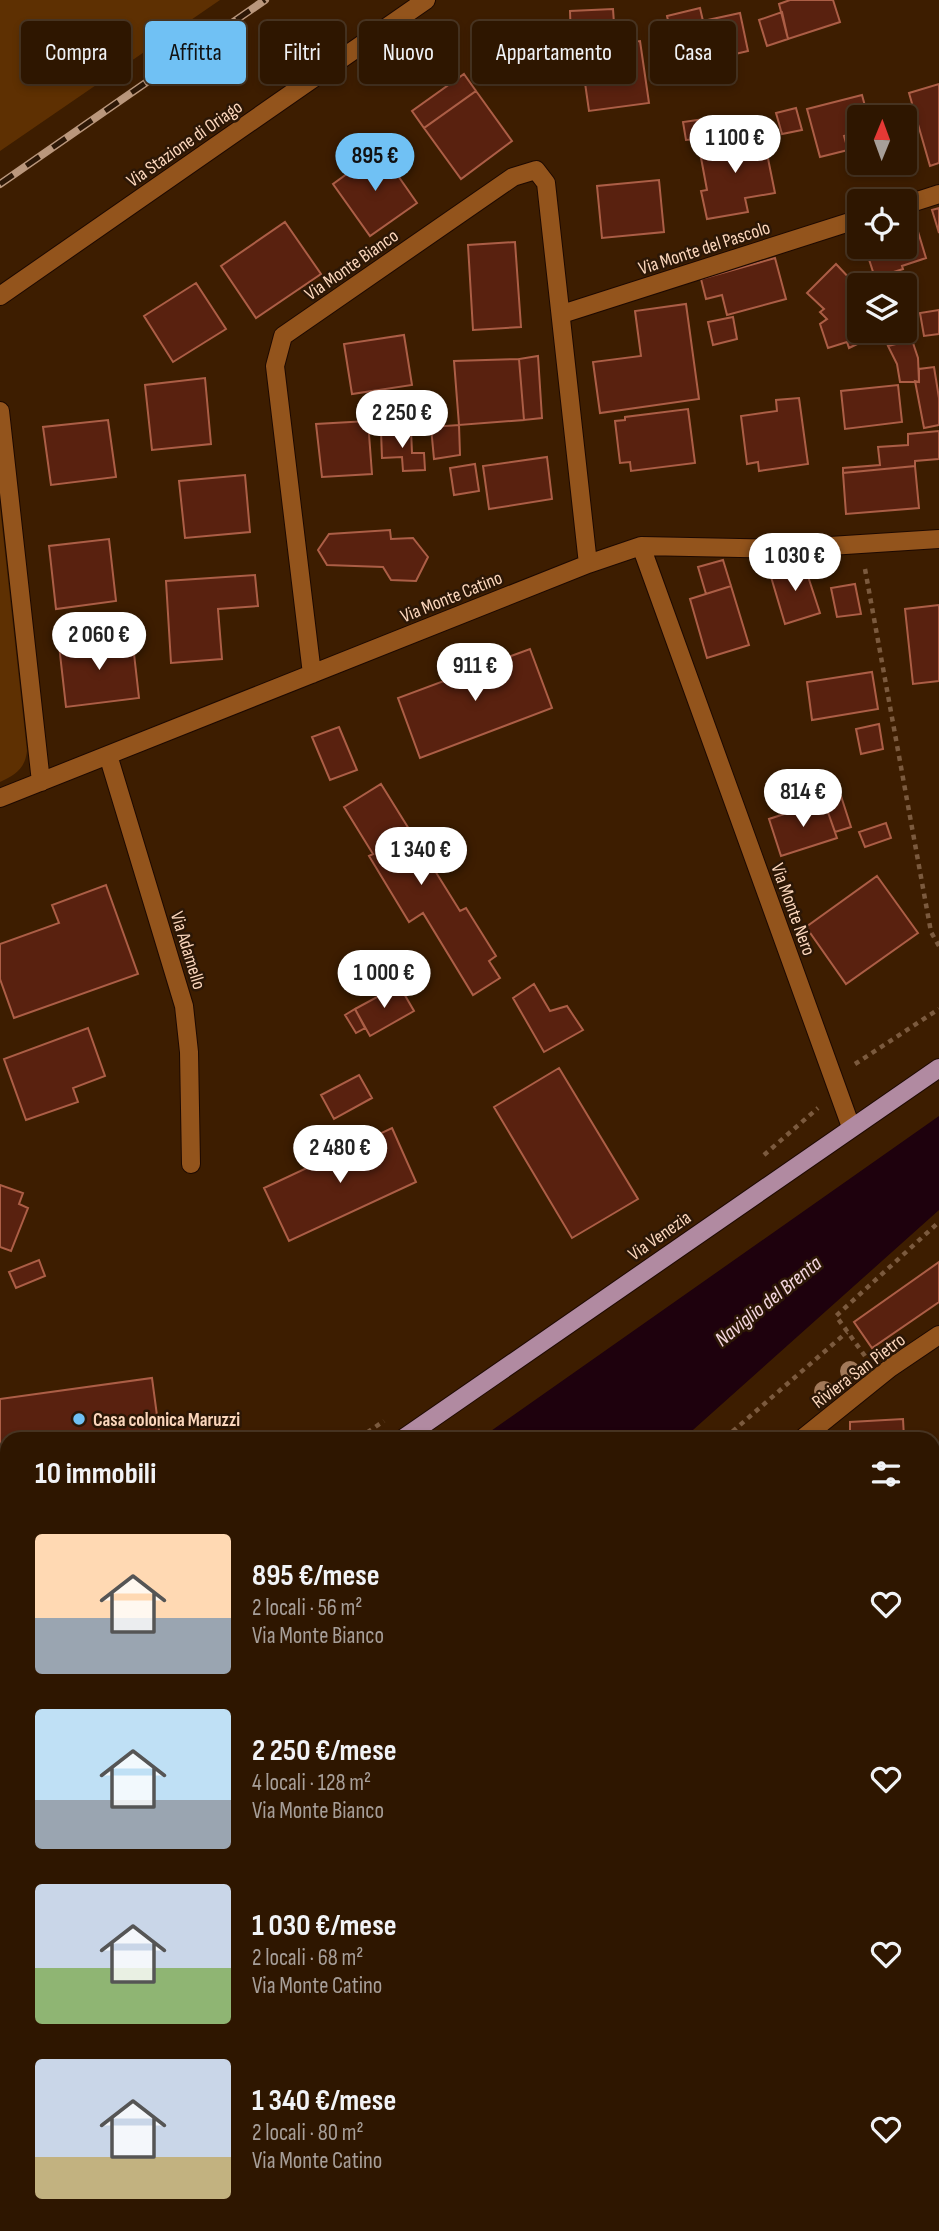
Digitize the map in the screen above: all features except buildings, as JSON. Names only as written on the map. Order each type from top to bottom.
[{"type":"main road","name":"Via Venezia","points":[[413,1432],[939,1068]]},
{"type":"street","name":"Via Stazione di Oriago","points":[[0,296],[426,0]]},
{"type":"street","name":"Via Monte Bianco","points":[[312,674],[275,366],[283,336],[513,177],[536,170],[546,183],[588,564]]},
{"type":"street","points":[[917,201],[939,194]]},
{"type":"street","name":"Via Monte del Pascolo","points":[[562,314],[847,223]]},
{"type":"street","points":[[0,411],[41,782]]},
{"type":"street","name":"Via Monte Catino","points":[[0,798],[588,564],[641,546],[783,549],[939,538]]},
{"type":"street","name":"Via Monte Nero","points":[[641,546],[851,1127]]},
{"type":"street","name":"Via Adamello","points":[[108,755],[184,1006],[188,1029],[191,1164]]},
{"type":"street","name":"Riviera San Pietro","points":[[811,1432],[939,1335]]},
{"type":"path","points":[[861,544],[931,932],[939,946]]},
{"type":"path","points":[[761,1158],[819,1107],[849,1067],[939,1009]]},
{"type":"path","points":[[880,1377],[836,1316],[939,1222]]},
{"type":"path","points":[[732,1432],[847,1332]]},
{"type":"path","points":[[368,1432],[392,1415]]},
{"type":"shaded area","points":[[0,0],[220,0],[189,21],[145,21],[145,51],[131,61],[131,21],[21,21],[21,84],[98,84],[0,151]]},
{"type":"shaded area","points":[[0,507],[27,751],[18,771],[0,782]]},
{"type":"water","name":"Naviglio del Brenta","points":[[939,1116],[939,1210],[691,1432],[490,1432]]},
{"type":"railway","points":[[0,184],[265,0]]},
{"type":"place","name":"Casa colonica Maruzzi","points":[[79,1419]]}]
